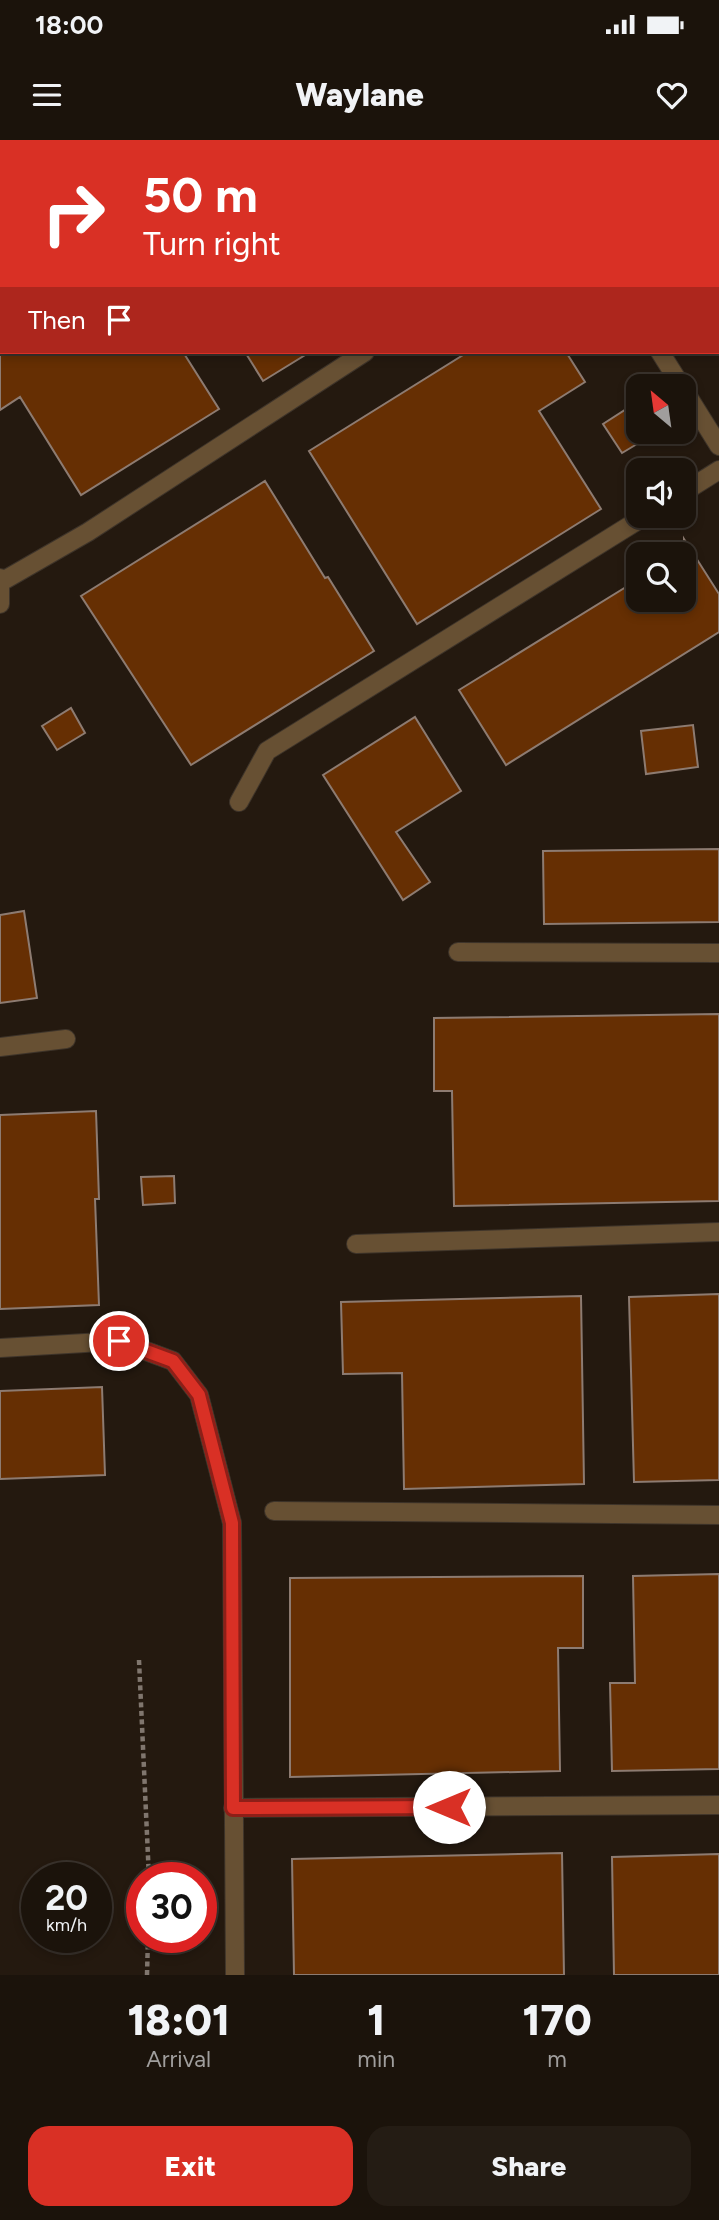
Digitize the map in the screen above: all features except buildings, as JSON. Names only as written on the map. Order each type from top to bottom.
[{"type":"street","points":[[0,604],[1,580],[88,531],[362,354]]},
{"type":"street","points":[[661,354],[674,374]]},
{"type":"street","points":[[696,409],[719,446]]},
{"type":"street","points":[[696,484],[719,470]]},
{"type":"street","points":[[239,802],[267,751],[626,528]]},
{"type":"street","points":[[458,952],[719,953]]},
{"type":"street","points":[[0,1047],[66,1039]]},
{"type":"street","points":[[356,1244],[719,1233]]},
{"type":"street","points":[[0,1348],[119,1341],[173,1361],[199,1395],[232,1523],[234,1975]]},
{"type":"street","points":[[274,1511],[719,1515]]},
{"type":"street","points":[[233,1808],[719,1805]]},
{"type":"path","points":[[139,1660],[148,1862]]},
{"type":"path","points":[[147,1975],[148,1953]]},
{"type":"route","points":[[119,1341],[173,1361],[199,1395],[232,1523],[233,1808],[449,1807]]}]
